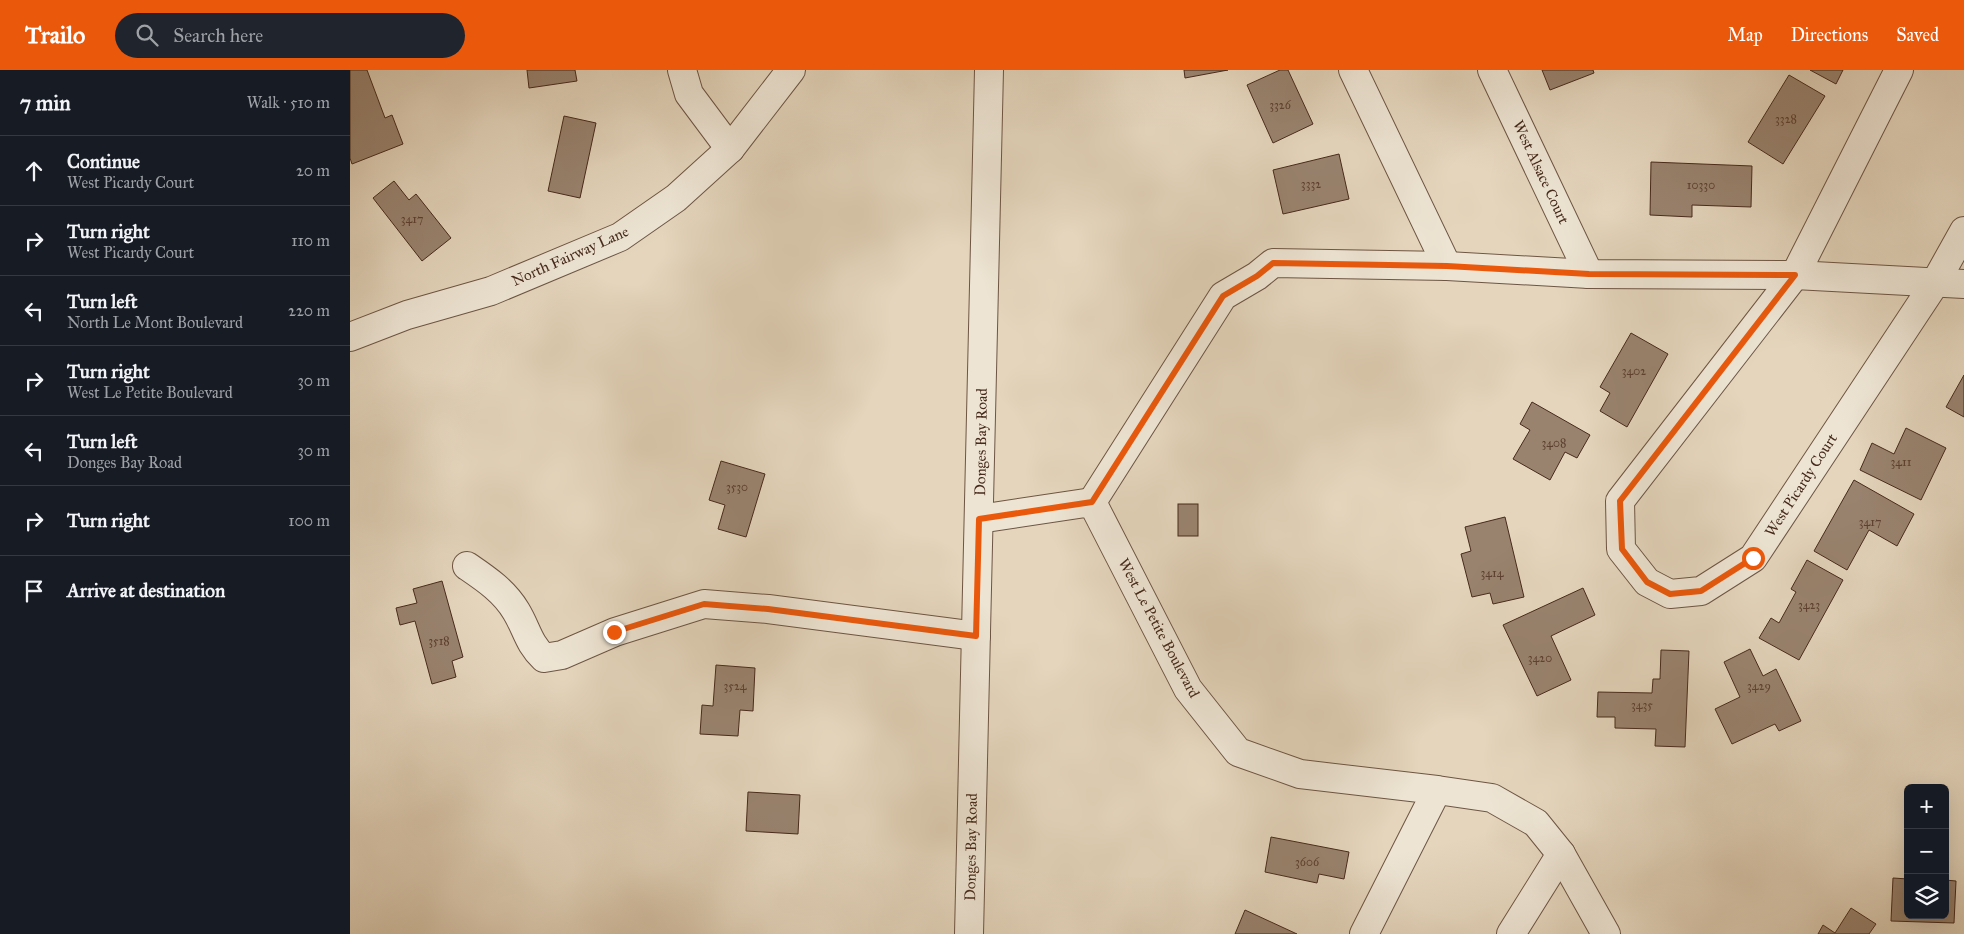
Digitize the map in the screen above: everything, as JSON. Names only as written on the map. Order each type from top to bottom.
[{"type":"street","points":[[682,70],[689,94],[730,149]]},
{"type":"street","name":"North Fairway Lane","points":[[350,337],[407,316],[490,291],[620,237],[676,198],[730,149],[791,70]]},
{"type":"street","name":"Donges Bay Road","points":[[969,934],[989,70]]},
{"type":"street","points":[[1354,70],[1447,266]]},
{"type":"street","name":"West Alsace Court","points":[[1492,70],[1589,274]]},
{"type":"street","name":"West Picardy Court","points":[[1899,70],[1795,275],[1620,501],[1622,549],[1647,582],[1670,594],[1701,591],[1753,558],[1935,283],[1964,231]]},
{"type":"street","points":[[979,519],[1092,502],[1223,296],[1257,276],[1273,263],[1447,266],[1589,274],[1795,275],[1964,284]]},
{"type":"street","name":"West Le Petite Boulevard","points":[[1092,502],[1188,689],[1238,752],[1300,774],[1492,798],[1536,824],[1561,854],[1606,934]]},
{"type":"street","points":[[468,566],[496,585],[516,610],[533,648],[544,658],[562,655],[614,632],[704,604],[768,609],[976,636]]},
{"type":"street","points":[[1364,934],[1438,790]]},
{"type":"street","points":[[1511,934],[1561,854]]},
{"type":"building","points":[[350,70],[367,70],[385,118],[392,115],[403,144],[352,164],[350,158]]},
{"type":"building","points":[[527,70],[575,70],[577,81],[529,88]]},
{"type":"building","points":[[1184,70],[1228,70],[1185,78]]},
{"type":"building","points":[[1280,70],[1288,70],[1313,124],[1273,143],[1247,85]]},
{"type":"building","points":[[1542,70],[1593,70],[1594,73],[1550,90]]},
{"type":"building","points":[[1810,70],[1843,70],[1836,84]]},
{"type":"building","points":[[1789,75],[1825,96],[1783,164],[1748,142]]},
{"type":"building","points":[[564,116],[596,123],[580,198],[548,191]]},
{"type":"building","points":[[1339,154],[1349,199],[1283,214],[1273,170]]},
{"type":"building","points":[[1651,162],[1752,166],[1751,207],[1692,205],[1692,217],[1650,215]]},
{"type":"building","points":[[394,181],[409,200],[416,194],[451,238],[422,261],[373,198]]},
{"type":"building","points":[[1631,333],[1668,354],[1627,427],[1600,411],[1610,393],[1600,387]]},
{"type":"building","points":[[1964,375],[1964,417],[1946,407]]},
{"type":"building","points":[[1532,402],[1590,435],[1577,458],[1565,452],[1550,480],[1513,459],[1530,430],[1520,424]]},
{"type":"building","points":[[1906,428],[1946,448],[1921,500],[1860,470],[1872,443],[1894,454]]},
{"type":"building","points":[[721,461],[765,474],[746,537],[718,529],[725,505],[709,500]]},
{"type":"building","points":[[1854,480],[1914,514],[1897,546],[1869,530],[1847,570],[1814,551]]},
{"type":"building","points":[[1178,504],[1198,504],[1198,536],[1178,536]]},
{"type":"building","points":[[1505,517],[1524,597],[1493,604],[1490,593],[1472,597],[1461,554],[1471,551],[1465,527]]},
{"type":"building","points":[[1807,560],[1843,580],[1799,660],[1759,638],[1771,618],[1779,623],[1796,592],[1791,589]]},
{"type":"building","points":[[442,581],[463,657],[452,661],[456,677],[432,684],[415,621],[400,625],[396,608],[417,603],[413,589]]},
{"type":"building","points":[[1583,588],[1595,615],[1551,636],[1571,680],[1537,696],[1503,625]]},
{"type":"building","points":[[1750,649],[1763,676],[1776,669],[1801,721],[1779,731],[1775,724],[1732,744],[1715,709],[1740,697],[1724,662]]},
{"type":"building","points":[[1661,650],[1689,651],[1685,747],[1655,746],[1656,729],[1615,728],[1615,717],[1597,717],[1598,692],[1652,693],[1653,679],[1660,679]]},
{"type":"building","points":[[716,665],[755,668],[753,711],[740,710],[738,736],[700,734],[702,705],[713,706]]},
{"type":"building","points":[[748,792],[800,795],[798,834],[746,831]]},
{"type":"building","points":[[1271,837],[1349,852],[1344,879],[1319,874],[1317,883],[1265,872]]},
{"type":"building","points":[[1893,878],[1904,879],[1904,919],[1949,919],[1949,880],[1956,881],[1954,923],[1891,921]]},
{"type":"building","points":[[1851,908],[1876,924],[1869,934],[1818,934],[1823,925],[1835,933]]},
{"type":"building","points":[[1245,910],[1297,934],[1235,934]]},
{"type":"route","points":[[614,632],[704,604],[768,609],[976,636],[979,519],[1092,502],[1223,296],[1257,276],[1273,263],[1447,266],[1589,274],[1795,275],[1620,501],[1622,549],[1647,582],[1670,594],[1701,591],[1753,558]]}]
